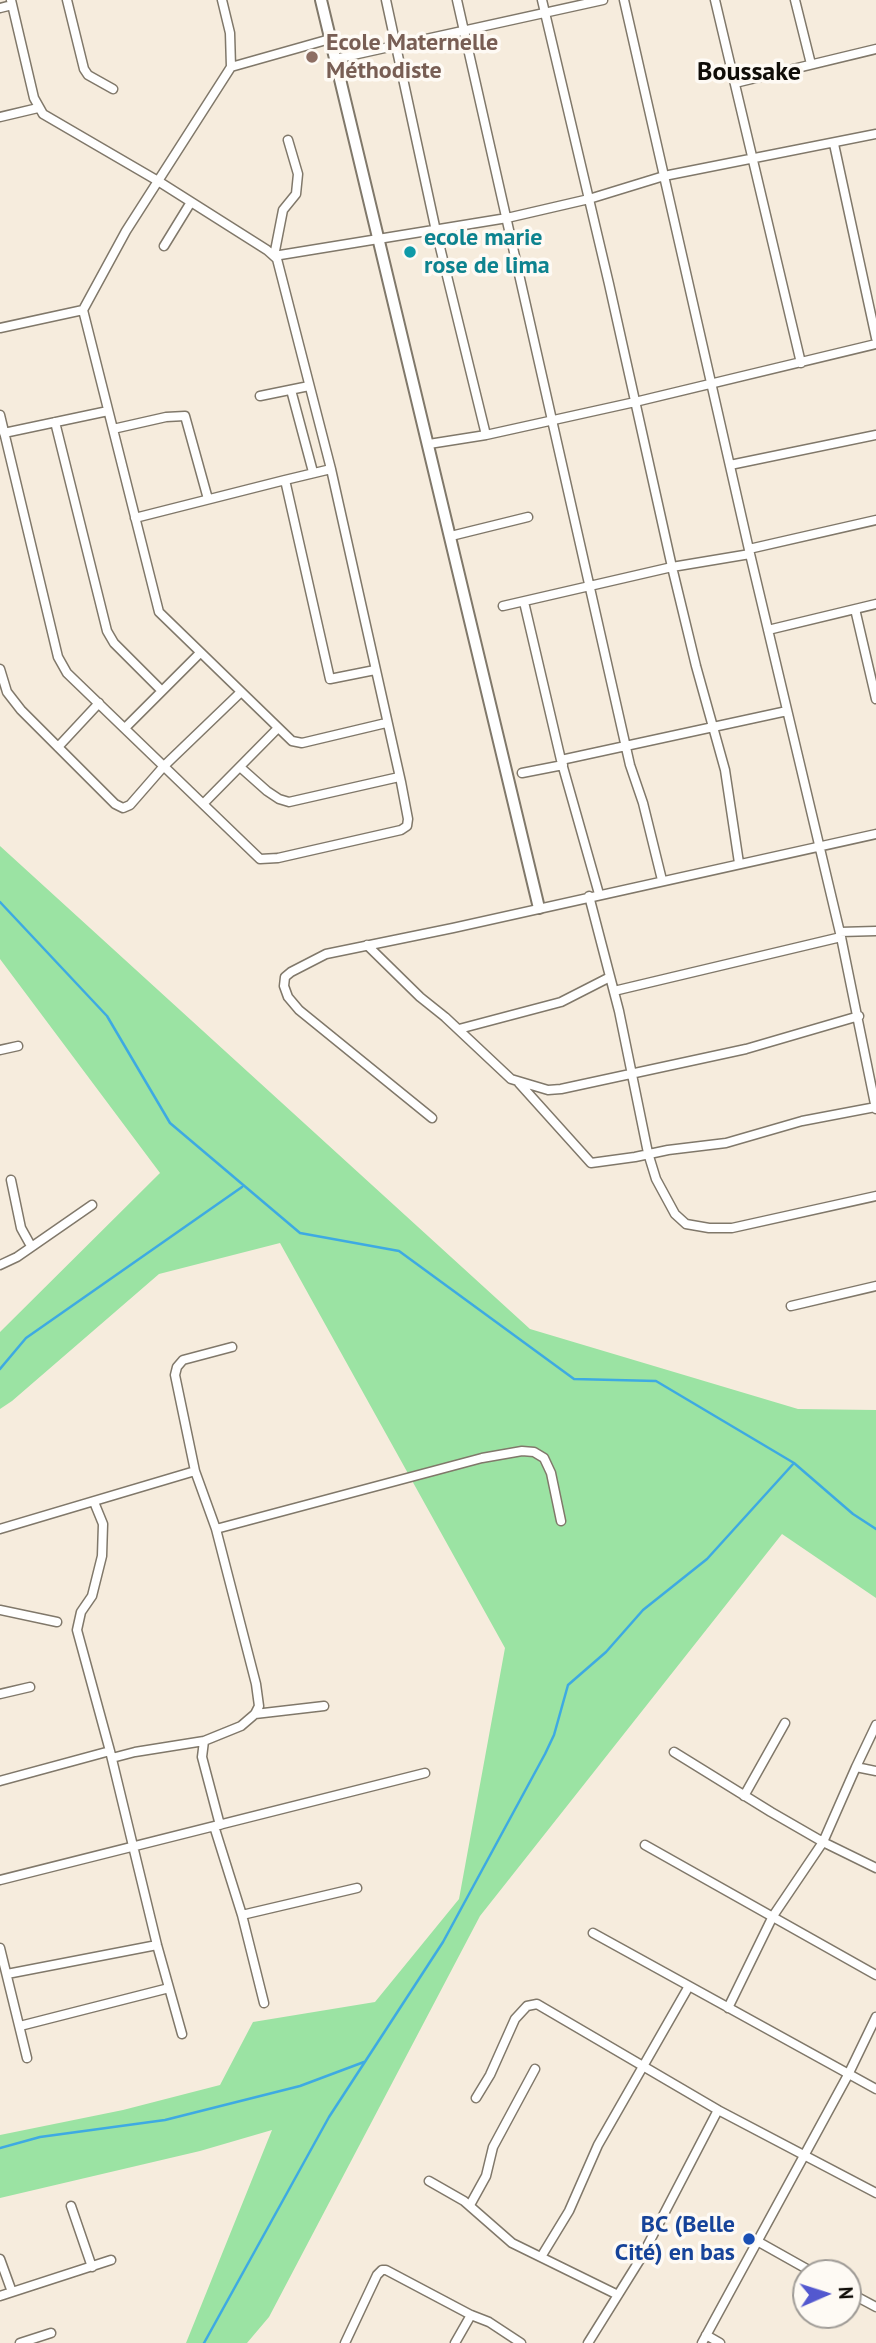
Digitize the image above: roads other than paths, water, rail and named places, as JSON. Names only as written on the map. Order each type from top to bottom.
[{"type":"street","points":[[67,0],[84,69],[88,75],[113,89]]},
{"type":"street","points":[[222,0],[230,33],[231,66],[126,231],[83,310],[159,612],[292,741],[302,743],[386,723]]},
{"type":"street","points":[[321,0],[539,908]]},
{"type":"street","points":[[386,0],[436,231],[486,435]]},
{"type":"street","points":[[457,0],[626,746],[662,880]]},
{"type":"street","points":[[542,0],[672,566],[725,770],[740,863]]},
{"type":"street","points":[[335,59],[603,0]]},
{"type":"street","points":[[519,1083],[591,1163],[726,1143],[802,1121],[876,1108],[841,935],[768,630],[624,0]]},
{"type":"street","points":[[715,0],[801,363]]},
{"type":"street","points":[[795,0],[811,64]]},
{"type":"street","points":[[0,8],[11,2],[38,108],[43,114],[158,181],[274,256],[507,218],[589,199],[664,176],[876,134]]},
{"type":"street","points":[[231,66],[330,39]]},
{"type":"street","points":[[735,83],[876,49]]},
{"type":"street","points":[[0,117],[38,108]]},
{"type":"street","points":[[0,415],[58,656],[67,673],[260,859],[271,859],[401,830],[407,826],[400,777],[331,469],[283,279],[274,256],[283,210],[296,194],[298,174],[288,140]]},
{"type":"street","points":[[834,144],[876,338]]},
{"type":"street","points":[[164,246],[191,202]]},
{"type":"street","points":[[0,328],[83,310]]},
{"type":"street","points":[[429,444],[486,435],[635,402],[876,344]]},
{"type":"street","points":[[260,396],[309,386]]},
{"type":"street","points":[[291,390],[313,472]]},
{"type":"street","points":[[4,433],[108,411]]},
{"type":"street","points":[[113,429],[166,417],[185,416],[208,499]]},
{"type":"street","points":[[55,422],[107,631],[114,643],[162,691]]},
{"type":"street","points":[[730,466],[876,435]]},
{"type":"street","points":[[135,518],[331,469]]},
{"type":"street","points":[[285,480],[331,679],[375,670]]},
{"type":"street","points":[[451,536],[528,517]]},
{"type":"street","points":[[503,606],[672,566],[750,552],[876,520]]},
{"type":"street","points":[[524,601],[594,895],[648,1153],[656,1179],[675,1214],[686,1224],[732,1228],[876,1196]]},
{"type":"street","points":[[768,630],[876,604]]},
{"type":"street","points":[[855,609],[876,699]]},
{"type":"street","points":[[125,728],[200,653]]},
{"type":"street","points":[[0,668],[7,692],[21,710],[115,804],[123,808],[130,805],[164,766],[241,692]]},
{"type":"street","points":[[58,747],[99,703]]},
{"type":"street","points":[[522,773],[626,746],[787,711]]},
{"type":"street","points":[[203,804],[278,728]]},
{"type":"street","points":[[240,767],[267,791],[289,802],[400,777]]},
{"type":"street","points":[[432,1118],[299,1010],[284,986],[285,977],[326,954],[876,834]]},
{"type":"street","points":[[614,991],[841,935],[876,931]]},
{"type":"street","points":[[367,945],[511,1079],[548,1090],[746,1049],[859,1016]]},
{"type":"street","points":[[458,1029],[561,1002],[610,977]]},
{"type":"street","points":[[0,1050],[18,1046]]},
{"type":"street","points":[[11,1180],[20,1228],[31,1246]]},
{"type":"street","points":[[0,1265],[92,1205]]},
{"type":"street","points":[[791,1306],[876,1286]]},
{"type":"street","points":[[0,1781],[111,1754],[204,1741],[241,1726],[255,1714],[259,1706],[256,1684],[216,1529],[195,1471],[175,1375],[183,1360],[232,1347]]},
{"type":"street","points":[[216,1529],[482,1458],[522,1451],[534,1452],[544,1458],[551,1473],[562,1521]]},
{"type":"street","points":[[0,1530],[195,1471]]},
{"type":"street","points":[[94,1502],[103,1524],[102,1556],[92,1596],[81,1612],[77,1630],[182,2035]]},
{"type":"street","points":[[0,1610],[57,1622]]},
{"type":"street","points":[[0,1694],[30,1687]]},
{"type":"street","points":[[255,1714],[324,1706]]},
{"type":"street","points":[[744,1796],[785,1723]]},
{"type":"street","points":[[727,2008],[773,1916],[823,1842],[876,1726]]},
{"type":"street","points":[[204,1741],[202,1757],[217,1825],[264,2003]]},
{"type":"street","points":[[674,1752],[823,1842],[876,1868]]},
{"type":"street","points":[[856,1767],[876,1771]]},
{"type":"street","points":[[0,1880],[425,1773]]},
{"type":"street","points":[[645,1845],[876,1975]]},
{"type":"street","points":[[242,1915],[357,1888]]},
{"type":"street","points":[[593,1933],[876,2089]]},
{"type":"street","points":[[7,1974],[157,1945]]},
{"type":"street","points":[[0,1948],[27,2058]]},
{"type":"street","points":[[541,2257],[569,2211],[591,2157],[689,1986]]},
{"type":"street","points":[[20,2026],[169,1987]]},
{"type":"street","points":[[476,2098],[490,2075],[515,2019],[531,2005],[537,2004],[719,2110],[876,2193]]},
{"type":"street","points":[[720,2343],[704,2339],[848,2075],[876,2017]]},
{"type":"street","points":[[470,2206],[486,2176],[493,2147],[535,2069]]},
{"type":"street","points":[[588,2343],[641,2258],[719,2110]]},
{"type":"street","points":[[429,2181],[470,2206],[503,2237],[618,2295]]},
{"type":"street","points":[[71,2206],[92,2267]]},
{"type":"street","points":[[757,2241],[792,2261]]},
{"type":"street","points":[[0,2259],[12,2292]]},
{"type":"street","points":[[0,2296],[111,2260]]},
{"type":"street","points":[[345,2343],[377,2275],[382,2270],[489,2322],[521,2343]]},
{"type":"street","points":[[455,2343],[471,2315]]},
{"type":"street","points":[[20,2343],[51,2333]]},
{"type":"waterway","points":[[0,902],[107,1016],[170,1123],[300,1233],[399,1251],[574,1379],[656,1381],[794,1463],[853,1514],[876,1529]]},
{"type":"waterway","points":[[0,1369],[26,1338],[242,1187]]},
{"type":"waterway","points":[[204,2343],[329,2117],[443,1942],[545,1754],[554,1735],[568,1685],[606,1652],[643,1610],[707,1559],[794,1463]]},
{"type":"waterway","points":[[0,2148],[40,2137],[165,2120],[300,2086],[364,2062]]},
{"type":"place","name":"Ecole Maternelle Méthodiste","points":[[312,57]]},
{"type":"place","name":"ecole marie rose de lima","points":[[410,252]]},
{"type":"place","name":"BC (Belle Cité) en bas","points":[[749,2239]]},
{"type":"district","name":"Boussake","points":[[749,73]]}]
